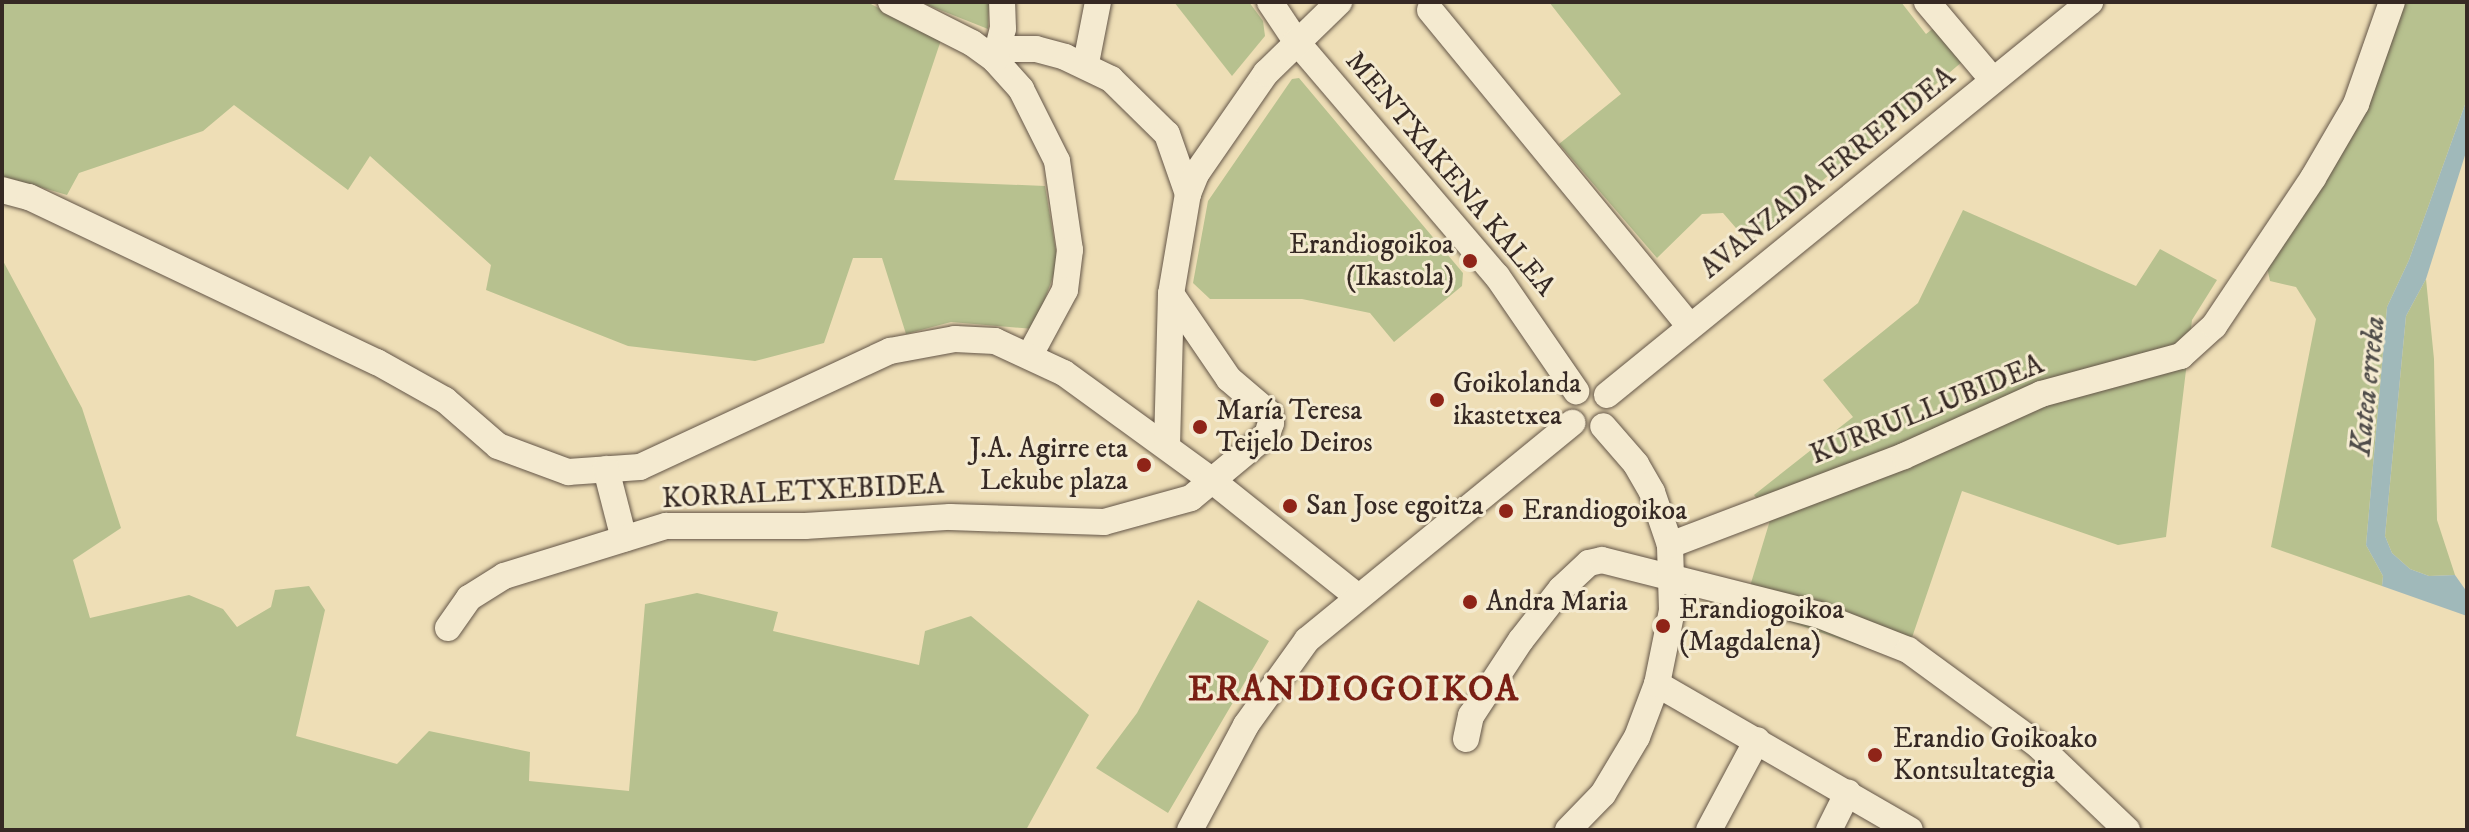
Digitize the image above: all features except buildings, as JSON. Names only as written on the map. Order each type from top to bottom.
[{"type":"street","points":[[891,2],[998,54],[1036,49],[1086,63],[1151,114],[1167,134],[1188,194]]},
{"type":"street","points":[[1002,2],[998,54],[1021,89],[1057,161],[1070,250],[1065,290],[1030,355]]},
{"type":"street","points":[[1086,63],[1098,2]]},
{"type":"street","name":"MENTXAKENA KALEA","points":[[1270,2],[1296,41],[1497,276],[1576,391]]},
{"type":"street","points":[[1167,446],[1171,294],[1188,194],[1196,174],[1266,73],[1339,2]]},
{"type":"street","points":[[1927,2],[1993,80]]},
{"type":"street","name":"AVANZADA ERREPIDEA","points":[[1607,395],[2090,2]]},
{"type":"street","name":"KURRULLUBIDEA","points":[[1670,545],[1904,456],[2041,394],[2098,383],[2181,356],[2214,326],[2313,178],[2356,104],[2392,2]]},
{"type":"street","points":[[1430,10],[1690,326]]},
{"type":"street","points":[[2,190],[29,197],[377,362],[445,400],[498,446],[568,472],[640,467],[890,351],[955,339],[995,341],[1030,355],[1167,446],[1357,596]]},
{"type":"street","name":"KORRALETXEBIDEA","points":[[448,628],[469,598],[504,576],[666,526],[805,526],[950,517],[1104,522],[1191,498],[1267,435],[1270,414],[1229,379],[1171,294]]},
{"type":"street","points":[[1596,387],[1607,395],[1612,408],[1603,426],[1584,430],[1572,423],[1568,403],[1576,391],[1596,387]]},
{"type":"street","points":[[1190,830],[1281,669],[1357,596],[1572,423]]},
{"type":"street","points":[[1568,830],[1603,794],[1637,737],[1657,684],[1673,576],[1670,545],[1636,464],[1603,426]]},
{"type":"street","points":[[606,469],[624,539]]},
{"type":"street","points":[[1466,739],[1471,716],[1521,640],[1589,563],[1611,561],[1819,615],[1908,650],[2039,746],[2127,830]]},
{"type":"street","points":[[1657,684],[1910,830]]},
{"type":"street","points":[[1709,830],[1757,740]]},
{"type":"street","points":[[1829,830],[1848,792]]},
{"type":"green space","points":[[2,2],[867,2],[941,40],[894,180],[1045,186],[1058,263],[1034,329],[951,322],[906,334],[882,258],[853,258],[824,343],[755,361],[628,346],[486,290],[491,265],[370,156],[348,190],[234,105],[203,131],[79,173],[67,195],[2,176]]},
{"type":"green space","points":[[920,2],[989,2],[988,29]]},
{"type":"green space","points":[[1174,2],[1249,2],[1263,21],[1265,36],[1232,76]]},
{"type":"green space","points":[[1549,2],[1901,2],[1926,34],[1949,16],[1976,50],[1749,243],[1723,213],[1702,214],[1657,258],[1559,144],[1621,94]]},
{"type":"green space","points":[[2400,2],[2467,2],[2467,99],[2409,260],[2387,307],[2366,545],[2383,576],[2382,586],[2271,547],[2316,319],[2296,287],[2270,281],[2267,267]]},
{"type":"green space","points":[[1299,78],[1463,273],[1462,286],[1394,342],[1370,313],[1302,299],[1210,299],[1193,283],[1208,201],[1292,79]]},
{"type":"green space","points":[[1963,210],[2136,286],[2160,249],[2217,280],[2192,320],[2166,537],[2118,545],[1962,491],[1904,661],[1744,606],[1771,517],[1754,495],[1853,417],[1823,380],[1918,303]]},
{"type":"green space","points":[[2,259],[82,408],[121,528],[73,560],[90,618],[189,595],[223,609],[237,627],[271,607],[275,590],[309,586],[325,610],[296,736],[397,764],[429,731],[530,752],[529,781],[629,791],[645,604],[697,593],[778,612],[773,631],[919,665],[925,631],[971,616],[1089,715],[1026,830],[2,830]]},
{"type":"green space","points":[[2426,279],[2434,359],[2437,520],[2455,575],[2429,576],[2410,569],[2392,553],[2385,536],[2406,316]]},
{"type":"green space","points":[[1198,600],[1269,641],[1168,813],[1096,768],[1137,713]]},
{"type":"water","points":[[2467,99],[2467,149],[2426,279],[2406,316],[2385,536],[2392,553],[2410,569],[2429,576],[2455,575],[2467,592],[2467,616],[2382,586],[2383,576],[2366,545],[2387,307],[2409,260]]},
{"type":"place","name":"Erandiogoikoa (Ikastola)","points":[[1470,261]]},
{"type":"place","name":"Goikolanda ikastetxea","points":[[1437,400]]},
{"type":"place","name":"María Teresa Teijelo Deiros","points":[[1200,427]]},
{"type":"place","name":"J.A. Agirre eta Lekube plaza","points":[[1144,465]]},
{"type":"place","name":"San Jose egoitza","points":[[1290,506]]},
{"type":"place","name":"Erandiogoikoa","points":[[1506,511]]},
{"type":"place","name":"Andra Maria","points":[[1470,602]]},
{"type":"place","name":"Erandiogoikoa (Magdalena)","points":[[1663,626]]},
{"type":"place","name":"Erandio Goikoako Kontsultategia","points":[[1875,755]]},
{"type":"district","name":"ERANDIOGOIKOA","points":[[1354,690]]},
{"type":"water label","name":"Katea erreka","points":[[2369,386]]}]
